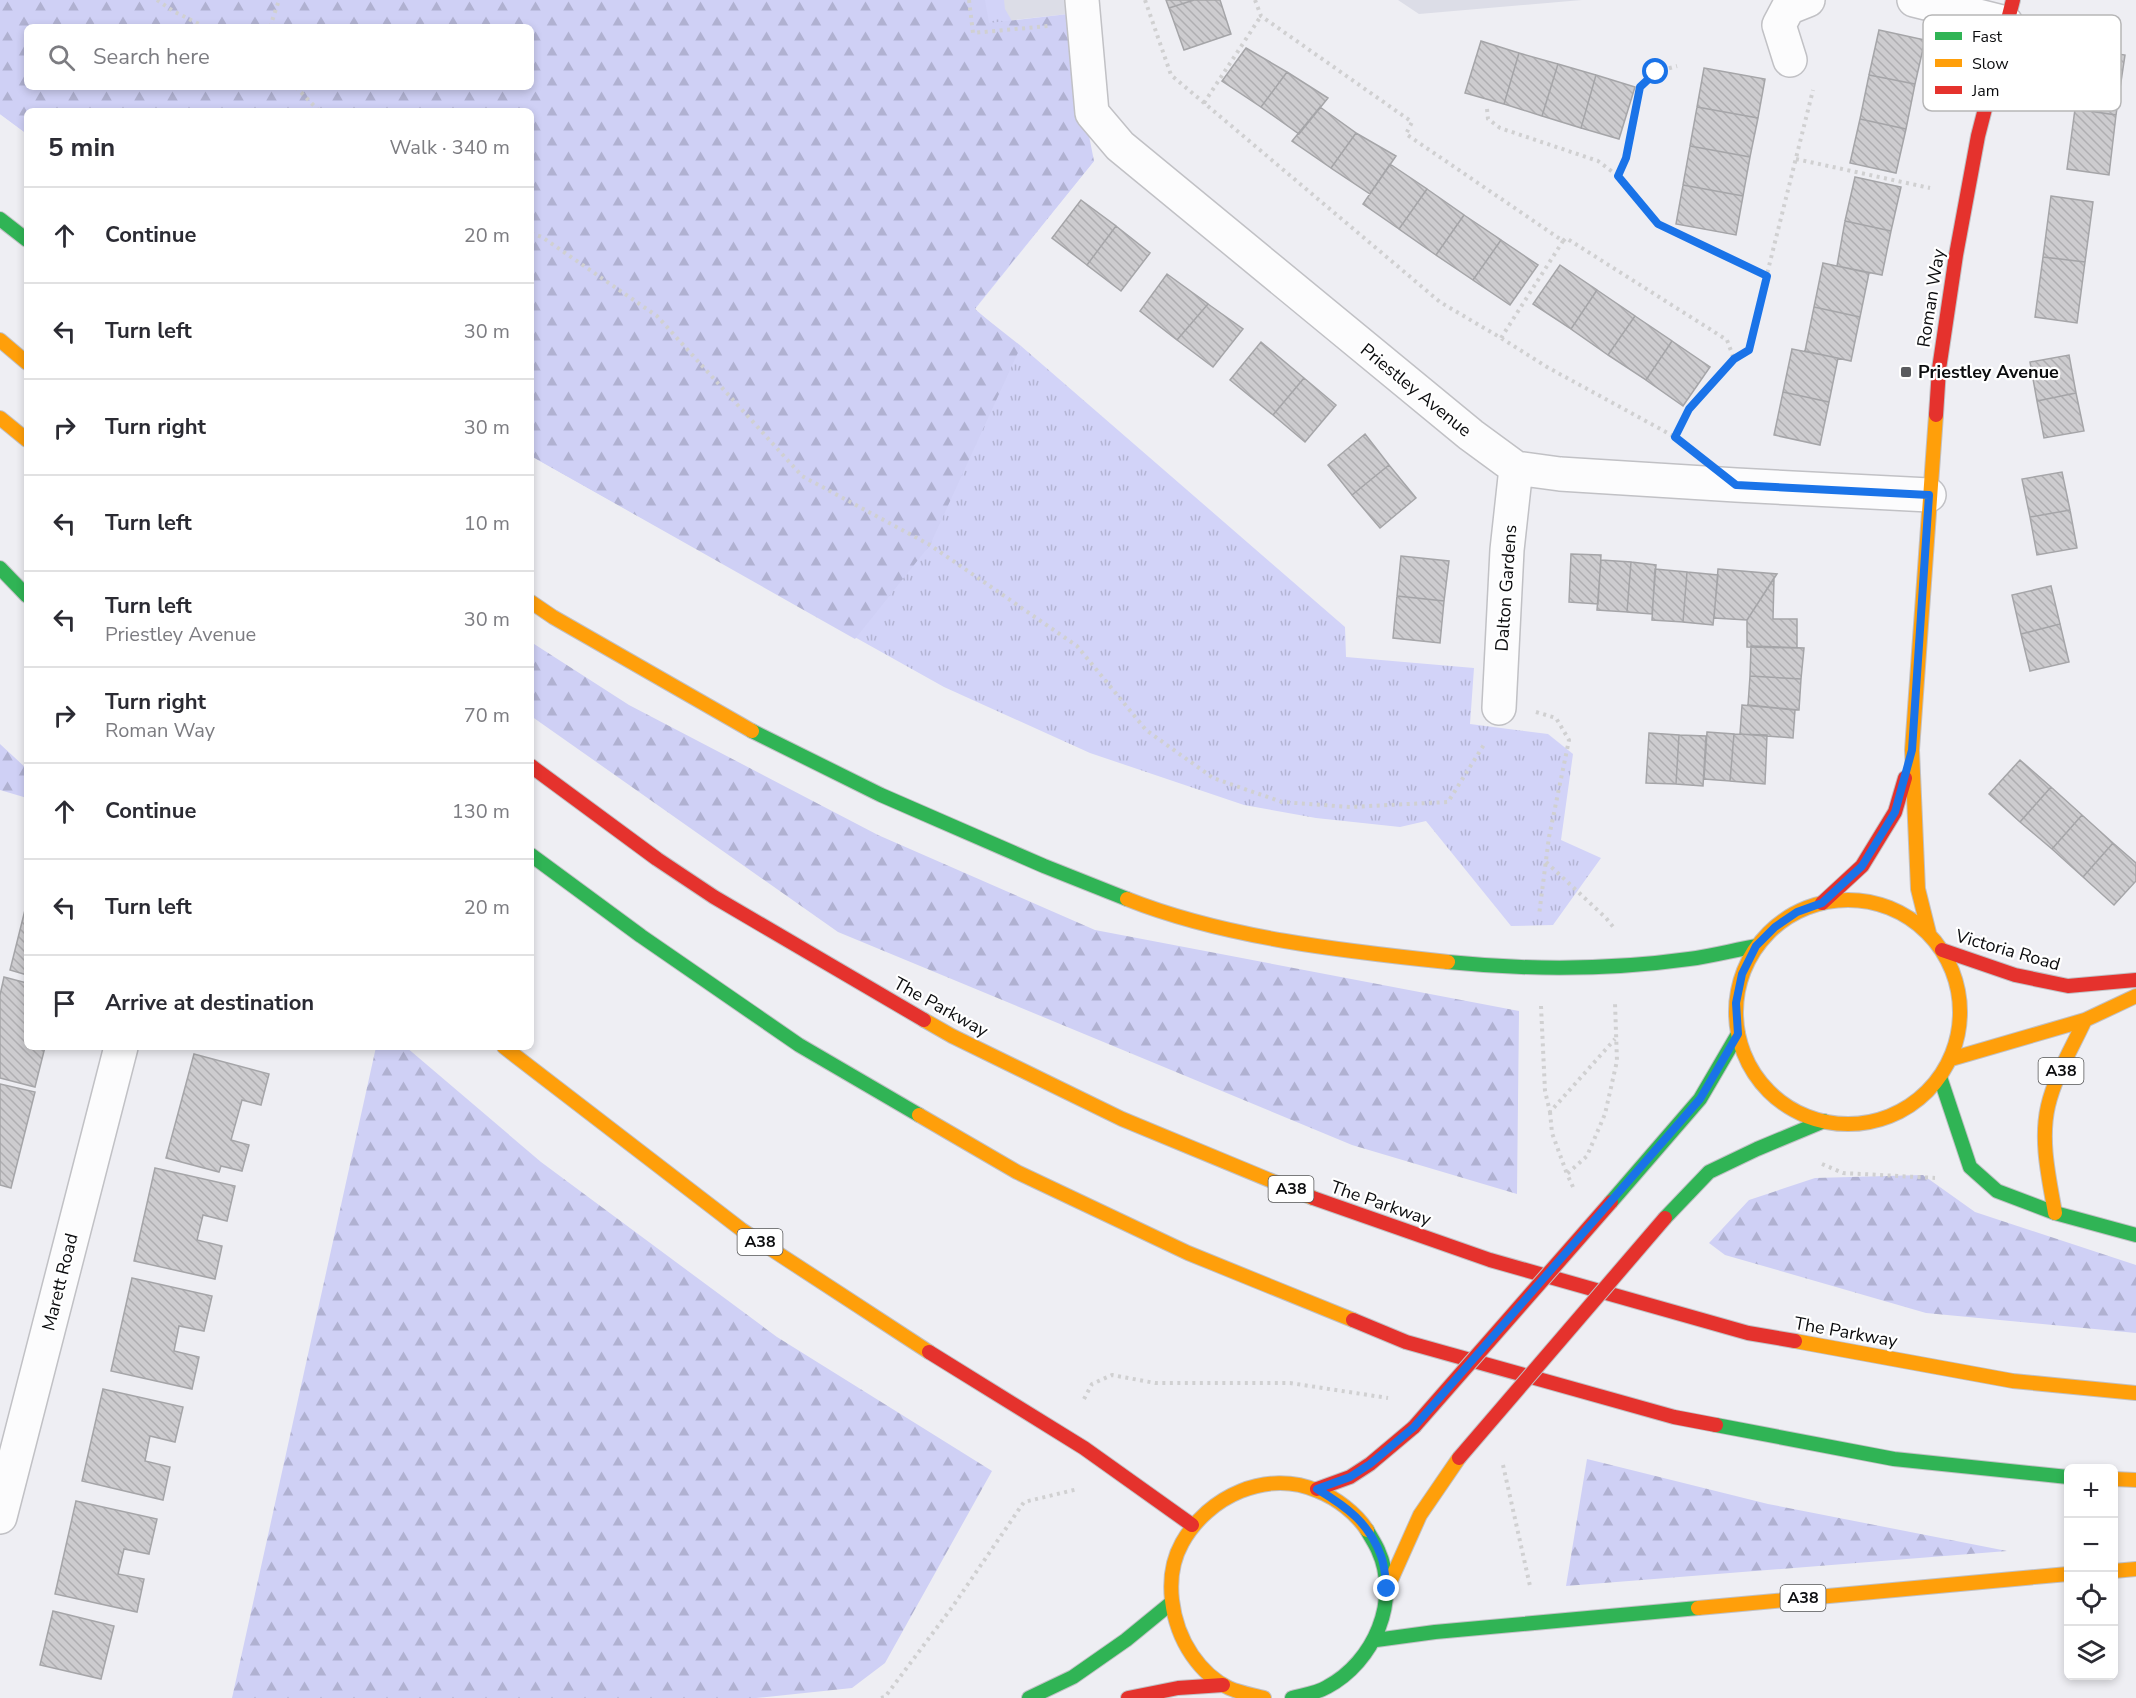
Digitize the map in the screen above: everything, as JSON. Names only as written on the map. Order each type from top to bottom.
[{"type":"main road","name":"Roman Way","points":[[1929,933],[1918,889],[1912,750],[1929,495],[1939,369],[1956,255],[1984,111]]},
{"type":"main road","points":[[0,219],[24,238]]},
{"type":"main road","points":[[0,340],[24,360]]},
{"type":"main road","points":[[0,418],[24,438]]},
{"type":"main road","points":[[0,568],[24,593]]},
{"type":"main road","points":[[534,604],[730,720],[881,795],[1044,866],[1160,912],[1257,935],[1371,954],[1481,965],[1580,968],[1688,959],[1756,946]]},
{"type":"main road","name":"Roman Way","points":[[1822,903],[1862,866],[1895,812],[1912,750]]},
{"type":"main road","name":"The Parkway","points":[[534,768],[657,859],[714,897],[952,1036],[1122,1119],[1333,1206],[1490,1260],[1748,1333],[2013,1381],[2136,1393]]},
{"type":"main road","points":[[534,857],[641,936],[799,1045],[1017,1172],[1188,1253],[1406,1342],[1674,1417],[1894,1459],[2064,1477]]},
{"type":"main road","points":[[1860,900],[1897,911],[1929,933],[1942,950],[1958,985],[1960,1022],[1951,1059],[1940,1077],[1917,1101],[1889,1116],[1857,1123],[1824,1121],[1794,1110],[1768,1090],[1749,1065],[1738,1034],[1736,1003],[1742,974],[1756,946],[1775,927],[1797,912],[1822,903],[1860,900]]},
{"type":"main road","name":"Victoria Road","points":[[1942,950],[2015,975],[2068,986],[2136,980]]},
{"type":"main road","points":[[1951,1059],[2085,1020],[2136,996]]},
{"type":"main road","name":"A38","points":[[2055,1213],[2045,1142],[2047,1107],[2061,1070],[2085,1020]]},
{"type":"main road","points":[[1317,1489],[1350,1477],[1370,1464],[1414,1427],[1700,1099],[1738,1034]]},
{"type":"main road","name":"A38","points":[[508,1050],[742,1230],[975,1382],[1084,1448],[1192,1525]]},
{"type":"main road","points":[[1940,1077],[1970,1167],[1997,1191],[2055,1213],[2136,1235]]},
{"type":"main road","points":[[1387,1589],[1420,1515],[1458,1458],[1665,1218],[1709,1172],[1824,1121]]},
{"type":"main road","points":[[2118,1479],[2136,1480]]},
{"type":"main road","points":[[1264,1698],[1250,1696],[1223,1685],[1197,1664],[1179,1636],[1170,1604],[1170,1576],[1178,1549],[1192,1525],[1217,1501],[1248,1486],[1283,1482],[1317,1489],[1345,1506],[1367,1529],[1382,1558],[1387,1589],[1385,1615],[1376,1640],[1358,1665],[1335,1684],[1302,1697]]},
{"type":"main road","points":[[2118,1570],[2136,1569]]},
{"type":"main road","name":"A38","points":[[1376,1640],[1538,1622],[2064,1574]]},
{"type":"main road","points":[[1029,1698],[1073,1677],[1126,1640],[1170,1604]]},
{"type":"main road","points":[[1128,1698],[1178,1688],[1223,1685]]},
{"type":"street","points":[[1790,60],[1779,25],[1788,8],[1808,0]]},
{"type":"street","points":[[1914,0],[2010,11]]},
{"type":"street","name":"Priestley Avenue","points":[[1083,13],[1092,113],[1120,146],[1471,435],[1516,468],[1560,474],[1929,495]]},
{"type":"street","name":"Dalton Gardens","points":[[1498,708],[1507,550],[1516,468]]},
{"type":"street","name":"Marett Road","points":[[0,1517],[120,1050]]},
{"type":"path","points":[[157,0],[199,24]]},
{"type":"path","points":[[271,24],[279,0]]},
{"type":"path","points":[[969,0],[973,33],[1069,24],[1083,13]]},
{"type":"path","points":[[1145,0],[1171,75],[1440,302],[1547,368],[1675,437],[1736,485]]},
{"type":"path","points":[[1255,0],[1261,16],[1412,122],[1406,135],[1563,241]]},
{"type":"path","points":[[1204,103],[1261,16]]},
{"type":"path","points":[[1675,437],[1689,409],[1734,359],[1749,350],[1818,68],[1790,60]]},
{"type":"path","points":[[1618,176],[1626,158],[1640,87],[1656,72],[1677,66]]},
{"type":"path","points":[[299,90],[316,108]]},
{"type":"path","points":[[1486,109],[1488,119],[1500,128],[1598,161],[1618,176],[1658,224],[1767,276]]},
{"type":"path","points":[[1796,159],[1967,196]]},
{"type":"path","points":[[534,234],[542,237],[657,316],[802,476],[930,545],[1077,646],[1146,730],[1213,778],[1282,802],[1350,807],[1448,802],[1495,727],[1498,708],[1543,712],[1556,718],[1569,740],[1549,837],[1539,915]]},
{"type":"path","points":[[1501,338],[1566,238],[1727,340],[1734,359]]},
{"type":"path","points":[[1546,862],[1606,918]]},
{"type":"path","points":[[1567,1174],[1587,1156],[1605,1114],[1617,1061],[1615,965]]},
{"type":"path","points":[[1541,1005],[1545,1091],[1552,1133],[1573,1186],[1611,1202]]},
{"type":"path","points":[[1550,1112],[1616,1039]]},
{"type":"path","points":[[1772,1143],[1843,1173],[1934,1178],[1970,1167]]},
{"type":"path","points":[[1084,1399],[1092,1384],[1112,1375],[1155,1383],[1290,1383],[1389,1398],[1398,1393]]},
{"type":"path","points":[[1493,1418],[1538,1622]]},
{"type":"path","points":[[881,1698],[885,1697],[953,1606],[1024,1502]]},
{"type":"shaded area","points":[[985,0],[1066,0],[1068,14],[988,23]]},
{"type":"shaded area","points":[[1398,0],[1582,0],[1419,14]]},
{"type":"green space","points":[[0,0],[1004,0],[1005,9],[1094,161],[975,309],[1020,348],[1021,346],[1345,627],[1346,657],[1474,668],[1470,724],[1548,734],[1573,754],[1561,840],[1601,858],[1553,925],[1511,926],[1426,821],[1400,827],[1316,818],[1244,805],[1090,753],[944,687],[534,458],[534,108],[24,108],[24,132],[0,114]]},
{"type":"green space","points":[[0,0],[985,0],[989,23],[1068,14],[1070,40],[1094,161],[974,309],[1021,346],[930,545],[855,639],[534,458],[534,108],[24,108],[24,132],[0,114]]},
{"type":"green space","points":[[534,644],[629,705],[878,835],[1095,930],[1519,1011],[1517,1194],[1352,1145],[838,932],[534,718]]},
{"type":"green space","points":[[0,744],[24,766],[24,797],[0,790]]},
{"type":"green space","points":[[375,1050],[410,1050],[541,1162],[777,1337],[992,1471],[885,1663],[852,1688],[756,1698],[232,1698]]},
{"type":"green space","points":[[1923,1175],[1975,1212],[2136,1265],[2136,1333],[1926,1313],[1725,1255],[1709,1243],[1749,1200],[1815,1178]]},
{"type":"green space","points":[[1587,1459],[1768,1504],[2007,1551],[1566,1586]]},
{"type":"building","points":[[1166,0],[1194,0],[1169,8]]},
{"type":"building","points":[[1194,0],[1220,0],[1231,34],[1184,50],[1169,8]]},
{"type":"building","points":[[1879,30],[1923,40],[1915,84],[1869,75]]},
{"type":"building","points":[[1481,41],[1519,53],[1504,104],[1465,93]]},
{"type":"building","points":[[1246,48],[1287,72],[1261,107],[1222,81]]},
{"type":"building","points":[[1519,53],[1558,64],[1542,116],[1504,104]]},
{"type":"building","points":[[2121,54],[2125,55],[2121,82]]},
{"type":"building","points":[[1558,64],[1596,75],[1581,128],[1542,116]]},
{"type":"building","points":[[1704,68],[1765,79],[1758,118],[1697,107]]},
{"type":"building","points":[[1287,72],[1328,98],[1299,134],[1261,107]]},
{"type":"building","points":[[1596,75],[1635,87],[1619,139],[1581,128]]},
{"type":"building","points":[[1869,75],[1915,84],[1906,129],[1860,119]]},
{"type":"building","points":[[1320,107],[1356,133],[1331,168],[1292,141]]},
{"type":"building","points":[[1697,107],[1758,118],[1750,157],[1690,146]]},
{"type":"building","points":[[2075,111],[2116,115],[2109,175],[2067,169]]},
{"type":"building","points":[[2089,111],[2117,111],[2116,115]]},
{"type":"building","points":[[1860,119],[1906,129],[1896,173],[1850,163]]},
{"type":"building","points":[[1356,133],[1396,156],[1370,194],[1331,168]]},
{"type":"building","points":[[1690,146],[1750,157],[1743,196],[1683,185]]},
{"type":"building","points":[[1390,164],[1427,189],[1399,229],[1363,204]]},
{"type":"building","points":[[1855,177],[1901,187],[1891,231],[1845,221]]},
{"type":"building","points":[[1683,185],[1743,196],[1736,235],[1676,224]]},
{"type":"building","points":[[1427,189],[1464,215],[1436,255],[1399,229]]},
{"type":"building","points":[[2051,196],[2093,202],[2085,262],[2043,257]]},
{"type":"building","points":[[1081,200],[1116,226],[1087,265],[1052,238]]},
{"type":"building","points":[[1464,215],[1501,240],[1473,280],[1436,255]]},
{"type":"building","points":[[1845,221],[1891,231],[1882,275],[1837,266]]},
{"type":"building","points":[[1116,226],[1150,253],[1121,291],[1087,265]]},
{"type":"building","points":[[1501,240],[1538,265],[1510,305],[1473,280]]},
{"type":"building","points":[[2043,257],[2085,262],[2077,323],[2035,317]]},
{"type":"building","points":[[1823,263],[1869,273],[1860,317],[1814,307]]},
{"type":"building","points":[[1560,265],[1597,290],[1571,329],[1533,304]]},
{"type":"building","points":[[1167,274],[1208,304],[1177,340],[1140,311]]},
{"type":"building","points":[[1597,290],[1635,316],[1608,355],[1571,329]]},
{"type":"building","points":[[1208,304],[1243,329],[1213,367],[1177,340]]},
{"type":"building","points":[[1814,307],[1860,317],[1851,361],[1805,351]]},
{"type":"building","points":[[1635,316],[1672,341],[1646,380],[1608,355]]},
{"type":"building","points":[[1672,341],[1710,367],[1683,406],[1646,380]]},
{"type":"building","points":[[1261,342],[1304,378],[1273,415],[1230,380]]},
{"type":"building","points":[[1792,349],[1838,358],[1829,402],[1783,392]]},
{"type":"building","points":[[2069,355],[2076,393],[2037,401],[2030,362]]},
{"type":"building","points":[[1304,378],[1336,405],[1305,442],[1273,415]]},
{"type":"building","points":[[1783,392],[1829,402],[1820,445],[1774,435]]},
{"type":"building","points":[[2076,393],[2084,431],[2044,438],[2037,401]]},
{"type":"building","points":[[1365,434],[1389,465],[1352,495],[1328,465]]},
{"type":"building","points":[[1389,465],[1416,498],[1380,528],[1352,495]]},
{"type":"building","points":[[2062,472],[2070,510],[2030,517],[2022,479]]},
{"type":"building","points":[[2070,510],[2077,548],[2037,555],[2030,517]]},
{"type":"building","points":[[1571,554],[1601,555],[1598,604],[1569,602]]},
{"type":"building","points":[[1401,556],[1449,561],[1444,601],[1397,596]]},
{"type":"building","points":[[1601,560],[1631,562],[1627,612],[1597,610]]},
{"type":"building","points":[[1631,562],[1656,565],[1652,614],[1627,612]]},
{"type":"building","points":[[1655,569],[1687,572],[1683,622],[1652,620]]},
{"type":"building","points":[[1718,569],[1777,574],[1747,620],[1714,618]]},
{"type":"building","points":[[1687,572],[1718,575],[1713,625],[1683,622]]},
{"type":"building","points":[[1774,578],[1773,619],[1797,619],[1797,648],[1747,647],[1747,620]]},
{"type":"building","points":[[2051,586],[2060,624],[2021,634],[2012,595]]},
{"type":"building","points":[[1397,596],[1444,601],[1440,643],[1393,638]]},
{"type":"building","points":[[2060,624],[2069,662],[2030,671],[2021,634]]},
{"type":"building","points":[[1751,646],[1804,648],[1801,679],[1750,676]]},
{"type":"building","points":[[1750,676],[1801,679],[1799,710],[1748,705]]},
{"type":"building","points":[[1742,705],[1795,710],[1793,738],[1740,734]]},
{"type":"building","points":[[1707,732],[1734,734],[1730,781],[1704,779]]},
{"type":"building","points":[[1649,733],[1679,735],[1676,784],[1646,783]]},
{"type":"building","points":[[1734,734],[1767,735],[1765,784],[1730,781]]},
{"type":"building","points":[[1679,735],[1706,736],[1703,786],[1676,784]]},
{"type":"building","points":[[2020,760],[2051,787],[2020,822],[1989,794]]},
{"type":"building","points":[[2051,787],[2082,815],[2052,849],[2020,822]]},
{"type":"building","points":[[2082,815],[2113,843],[2083,877],[2052,849]]},
{"type":"building","points":[[2113,843],[2136,863],[2136,881],[2114,905],[2083,877]]},
{"type":"building","points":[[24,914],[24,974],[10,970]]},
{"type":"building","points":[[4,977],[24,982],[24,1050],[44,1050],[35,1087],[0,1078],[0,995]]},
{"type":"building","points":[[194,1054],[269,1074],[261,1105],[242,1100],[231,1140],[249,1145],[242,1171],[221,1166],[219,1172],[166,1158]]},
{"type":"building","points":[[0,1084],[35,1092],[11,1188],[0,1185]]},
{"type":"building","points":[[155,1168],[235,1186],[227,1221],[203,1215],[197,1240],[222,1246],[215,1279],[134,1261]]},
{"type":"building","points":[[132,1278],[212,1296],[204,1331],[179,1326],[174,1351],[199,1357],[192,1389],[111,1371]]},
{"type":"building","points":[[103,1389],[183,1407],[175,1442],[150,1436],[145,1461],[170,1467],[163,1500],[82,1481]]},
{"type":"building","points":[[76,1501],[157,1519],[149,1554],[124,1549],[118,1574],[144,1579],[137,1612],[55,1594]]},
{"type":"building","points":[[53,1611],[114,1626],[101,1679],[40,1665]]},
{"type":"traffic: fast","points":[[0,219],[24,238]]},
{"type":"traffic: fast","points":[[0,568],[24,593]]},
{"type":"traffic: fast","points":[[752,731],[881,795],[1044,866],[1127,899]]},
{"type":"traffic: fast","points":[[534,857],[641,936],[799,1045],[919,1115]]},
{"type":"traffic: fast","points":[[1448,962],[1508,966],[1599,967],[1659,963],[1757,946]]},
{"type":"traffic: fast","points":[[1611,1202],[1700,1099],[1738,1034]]},
{"type":"traffic: fast","points":[[1940,1077],[1970,1167],[1997,1191],[2055,1213],[2136,1235]]},
{"type":"traffic: fast","points":[[1665,1218],[1709,1172],[1824,1121]]},
{"type":"traffic: fast","points":[[1716,1425],[1894,1459],[2064,1477]]},
{"type":"traffic: fast","points":[[1292,1698],[1323,1689],[1344,1676],[1370,1646],[1379,1628],[1386,1589],[1384,1569],[1378,1550],[1367,1530]]},
{"type":"traffic: fast","points":[[1029,1698],[1073,1677],[1126,1640],[1170,1604]]},
{"type":"traffic: fast","points":[[1376,1640],[1435,1632],[1698,1608]]},
{"type":"traffic: slow","points":[[0,340],[24,360]]},
{"type":"traffic: slow","points":[[1929,933],[1918,889],[1912,750],[1936,415]]},
{"type":"traffic: slow","points":[[0,418],[24,438]]},
{"type":"traffic: slow","points":[[534,604],[752,731]]},
{"type":"traffic: slow","points":[[1127,899],[1204,924],[1244,933],[1326,948],[1448,962]]},
{"type":"traffic: slow","points":[[1848,900],[1891,909],[1910,919],[1927,933],[1941,950],[1951,969],[1960,1012],[1951,1055],[1941,1074],[1927,1091],[1910,1105],[1891,1115],[1848,1124],[1805,1115],[1786,1105],[1769,1091],[1755,1074],[1745,1055],[1736,1012],[1745,969],[1755,950],[1769,933],[1786,919],[1805,909],[1848,900]]},
{"type":"traffic: slow","points":[[1951,1059],[2085,1020],[2136,996]]},
{"type":"traffic: slow","points":[[924,1020],[1122,1119],[1313,1198]]},
{"type":"traffic: slow","points":[[2055,1213],[2046,1159],[2045,1133],[2048,1106],[2064,1062],[2085,1020]]},
{"type":"traffic: slow","points":[[508,1050],[742,1230],[929,1352]]},
{"type":"traffic: slow","points":[[919,1115],[1017,1172],[1188,1253],[1353,1320]]},
{"type":"traffic: slow","points":[[1795,1341],[2013,1381],[2136,1393]]},
{"type":"traffic: slow","points":[[1387,1589],[1420,1515],[1459,1458]]},
{"type":"traffic: slow","points":[[2118,1479],[2136,1480]]},
{"type":"traffic: slow","points":[[1264,1698],[1233,1690],[1218,1682],[1199,1665],[1185,1643],[1175,1615],[1171,1585],[1176,1556],[1182,1543],[1193,1526],[1223,1500],[1259,1485],[1279,1483],[1299,1485],[1325,1494],[1351,1512],[1367,1530]]},
{"type":"traffic: slow","points":[[2118,1571],[2136,1569]]},
{"type":"traffic: slow","points":[[1698,1608],[2064,1574]]},
{"type":"traffic: jam","points":[[2009,15],[2013,0]]},
{"type":"traffic: jam","points":[[1936,415],[1939,369],[1956,255],[1984,111]]},
{"type":"traffic: jam","points":[[534,768],[657,859],[714,897],[924,1020]]},
{"type":"traffic: jam","points":[[1822,903],[1862,866],[1895,812],[1905,778]]},
{"type":"traffic: jam","points":[[1942,950],[2015,975],[2068,986],[2136,980]]},
{"type":"traffic: jam","points":[[1313,1198],[1490,1260],[1748,1333],[1795,1341]]},
{"type":"traffic: jam","points":[[1414,1427],[1611,1202]]},
{"type":"traffic: jam","points":[[1459,1458],[1665,1218]]},
{"type":"traffic: jam","points":[[1353,1320],[1406,1342],[1674,1417],[1716,1425]]},
{"type":"traffic: jam","points":[[929,1352],[1084,1448],[1192,1525]]},
{"type":"traffic: jam","points":[[1317,1489],[1350,1477],[1370,1464],[1414,1427]]},
{"type":"traffic: jam","points":[[1128,1698],[1178,1688],[1223,1685]]},
{"type":"place","name":"Priestley Avenue","points":[[1906,372]]},
{"type":"route","points":[[1387,1589],[1382,1558],[1367,1529],[1345,1506],[1317,1489],[1350,1477],[1370,1464],[1414,1427],[1700,1099],[1738,1034],[1736,1003],[1742,974],[1756,946],[1775,927],[1797,912],[1822,903],[1862,866],[1895,812],[1912,750],[1929,495],[1736,485],[1675,437],[1689,409],[1734,359],[1749,350],[1767,276],[1658,224],[1618,176],[1626,158],[1640,87],[1656,72]]}]
